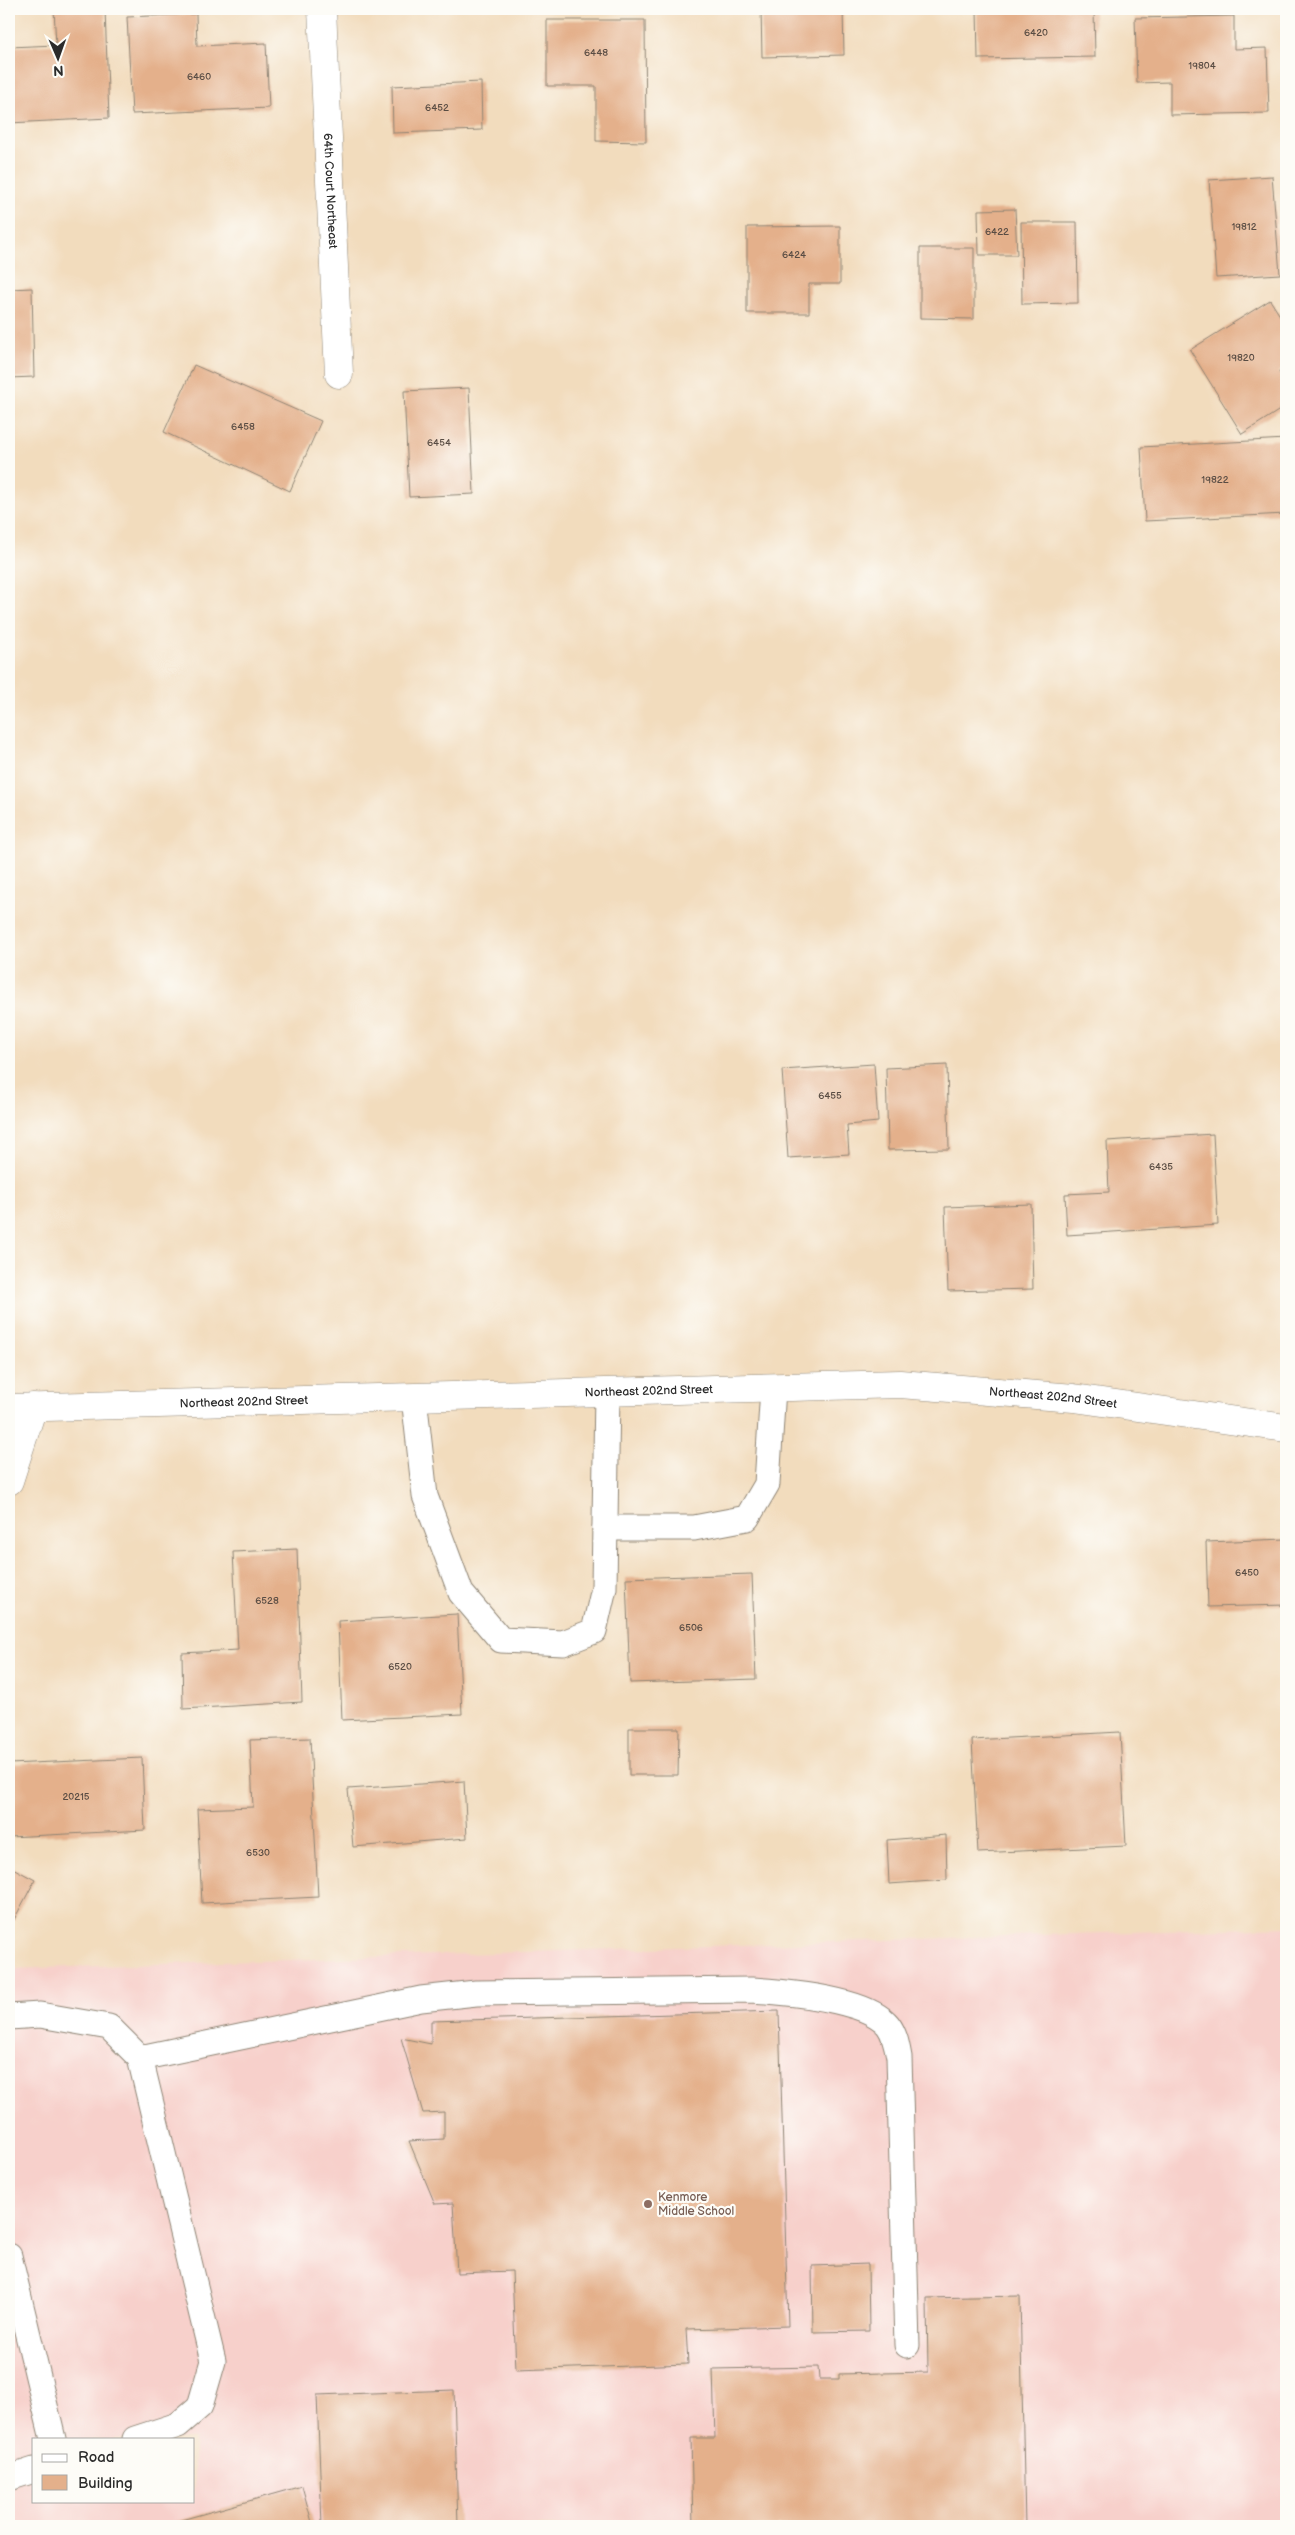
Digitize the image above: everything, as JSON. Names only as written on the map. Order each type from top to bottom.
[{"type":"street","name":"64th Court Northeast","points":[[322,9],[339,374]]},
{"type":"street","name":"Northeast 202nd Street","points":[[21,1408],[900,1384],[1074,1398],[1286,1428]]},
{"type":"street","points":[[9,1481],[21,1408]]},
{"type":"lane","points":[[605,1528],[694,1528],[747,1518],[767,1484],[773,1388]]},
{"type":"lane","points":[[414,1397],[425,1496],[461,1593],[501,1640],[563,1643],[594,1631],[604,1588],[607,1392]]},
{"type":"lane","points":[[140,2058],[421,1999],[476,1993],[752,1990],[792,1993],[870,2010],[889,2026],[896,2040],[900,2057],[907,2346]]},
{"type":"lane","points":[[9,2017],[40,2015],[109,2028],[140,2058],[213,2361],[200,2406],[178,2425],[138,2438]]},
{"type":"lane","points":[[9,2256],[53,2438]]},
{"type":"lane","points":[[9,2478],[32,2471]]},
{"type":"shaded area","name":"Kenmore Middle School","points":[[1286,1927],[1286,2526],[9,2526],[9,1969]]},
{"type":"building","points":[[54,9],[105,9],[109,118],[9,123],[9,47],[56,45]]},
{"type":"building","points":[[761,9],[843,9],[844,55],[762,57]]},
{"type":"building","points":[[977,9],[1094,9],[1095,57],[978,59]]},
{"type":"building","points":[[196,14],[197,46],[266,43],[269,108],[132,114],[127,17]]},
{"type":"building","points":[[1234,16],[1234,49],[1267,48],[1269,113],[1170,115],[1170,82],[1137,83],[1135,18]]},
{"type":"building","points":[[547,20],[645,20],[646,142],[596,141],[596,86],[547,86]]},
{"type":"building","points":[[481,82],[482,130],[393,133],[392,86]]},
{"type":"building","points":[[1272,176],[1280,274],[1216,278],[1209,180]]},
{"type":"building","points":[[1015,209],[1017,255],[979,255],[978,210]]},
{"type":"building","points":[[1021,222],[1077,222],[1078,303],[1022,304]]},
{"type":"building","points":[[840,226],[840,284],[809,284],[809,313],[747,313],[747,227]]},
{"type":"building","points":[[920,248],[974,248],[974,319],[920,318]]},
{"type":"building","points":[[32,288],[34,377],[9,378],[9,289]]},
{"type":"building","points":[[1270,300],[1286,325],[1286,367],[1279,372],[1286,384],[1286,406],[1242,434],[1190,350]]},
{"type":"building","points":[[194,365],[321,421],[290,491],[164,432]]},
{"type":"building","points":[[469,388],[474,494],[409,497],[404,391]]},
{"type":"building","points":[[1286,439],[1286,514],[1145,521],[1141,447]]},
{"type":"building","points":[[874,1064],[878,1122],[847,1125],[849,1154],[788,1158],[782,1070]]},
{"type":"building","points":[[947,1065],[949,1149],[888,1150],[886,1068]]},
{"type":"building","points":[[1213,1134],[1218,1225],[1067,1235],[1065,1194],[1109,1192],[1107,1141]]},
{"type":"building","points":[[1031,1204],[1033,1289],[948,1291],[945,1207]]},
{"type":"building","points":[[1286,1539],[1286,1605],[1208,1607],[1206,1542]]},
{"type":"building","points":[[297,1549],[302,1702],[183,1709],[182,1653],[238,1650],[233,1552]]},
{"type":"building","points":[[752,1574],[756,1679],[630,1683],[626,1578]]},
{"type":"building","points":[[457,1614],[462,1714],[342,1720],[338,1621]]},
{"type":"building","points":[[629,1728],[679,1728],[678,1775],[629,1775]]},
{"type":"building","points":[[1120,1732],[1126,1846],[978,1853],[972,1740]]},
{"type":"building","points":[[310,1738],[318,1897],[202,1903],[197,1809],[253,1807],[250,1740]]},
{"type":"building","points":[[142,1758],[145,1830],[9,1837],[9,1764]]},
{"type":"building","points":[[464,1781],[467,1838],[353,1847],[348,1789]]},
{"type":"building","points":[[946,1835],[947,1880],[889,1884],[887,1840]]},
{"type":"building","points":[[9,1866],[35,1880],[9,1929]]},
{"type":"building","points":[[779,2011],[788,2326],[686,2329],[688,2364],[516,2370],[512,2271],[457,2273],[453,2203],[435,2204],[409,2141],[444,2139],[444,2112],[423,2113],[401,2038],[431,2044],[431,2021]]},
{"type":"building","points":[[868,2264],[869,2331],[813,2332],[812,2266]]},
{"type":"building","points":[[1020,2296],[1025,2526],[693,2526],[691,2438],[715,2438],[713,2369],[818,2367],[819,2379],[839,2379],[839,2374],[928,2372],[927,2298]]},
{"type":"building","points":[[454,2390],[458,2526],[322,2526],[317,2395]]},
{"type":"building","points":[[302,2486],[313,2526],[160,2526]]},
{"type":"place","name":"Kenmore Middle School","points":[[648,2204]]}]
